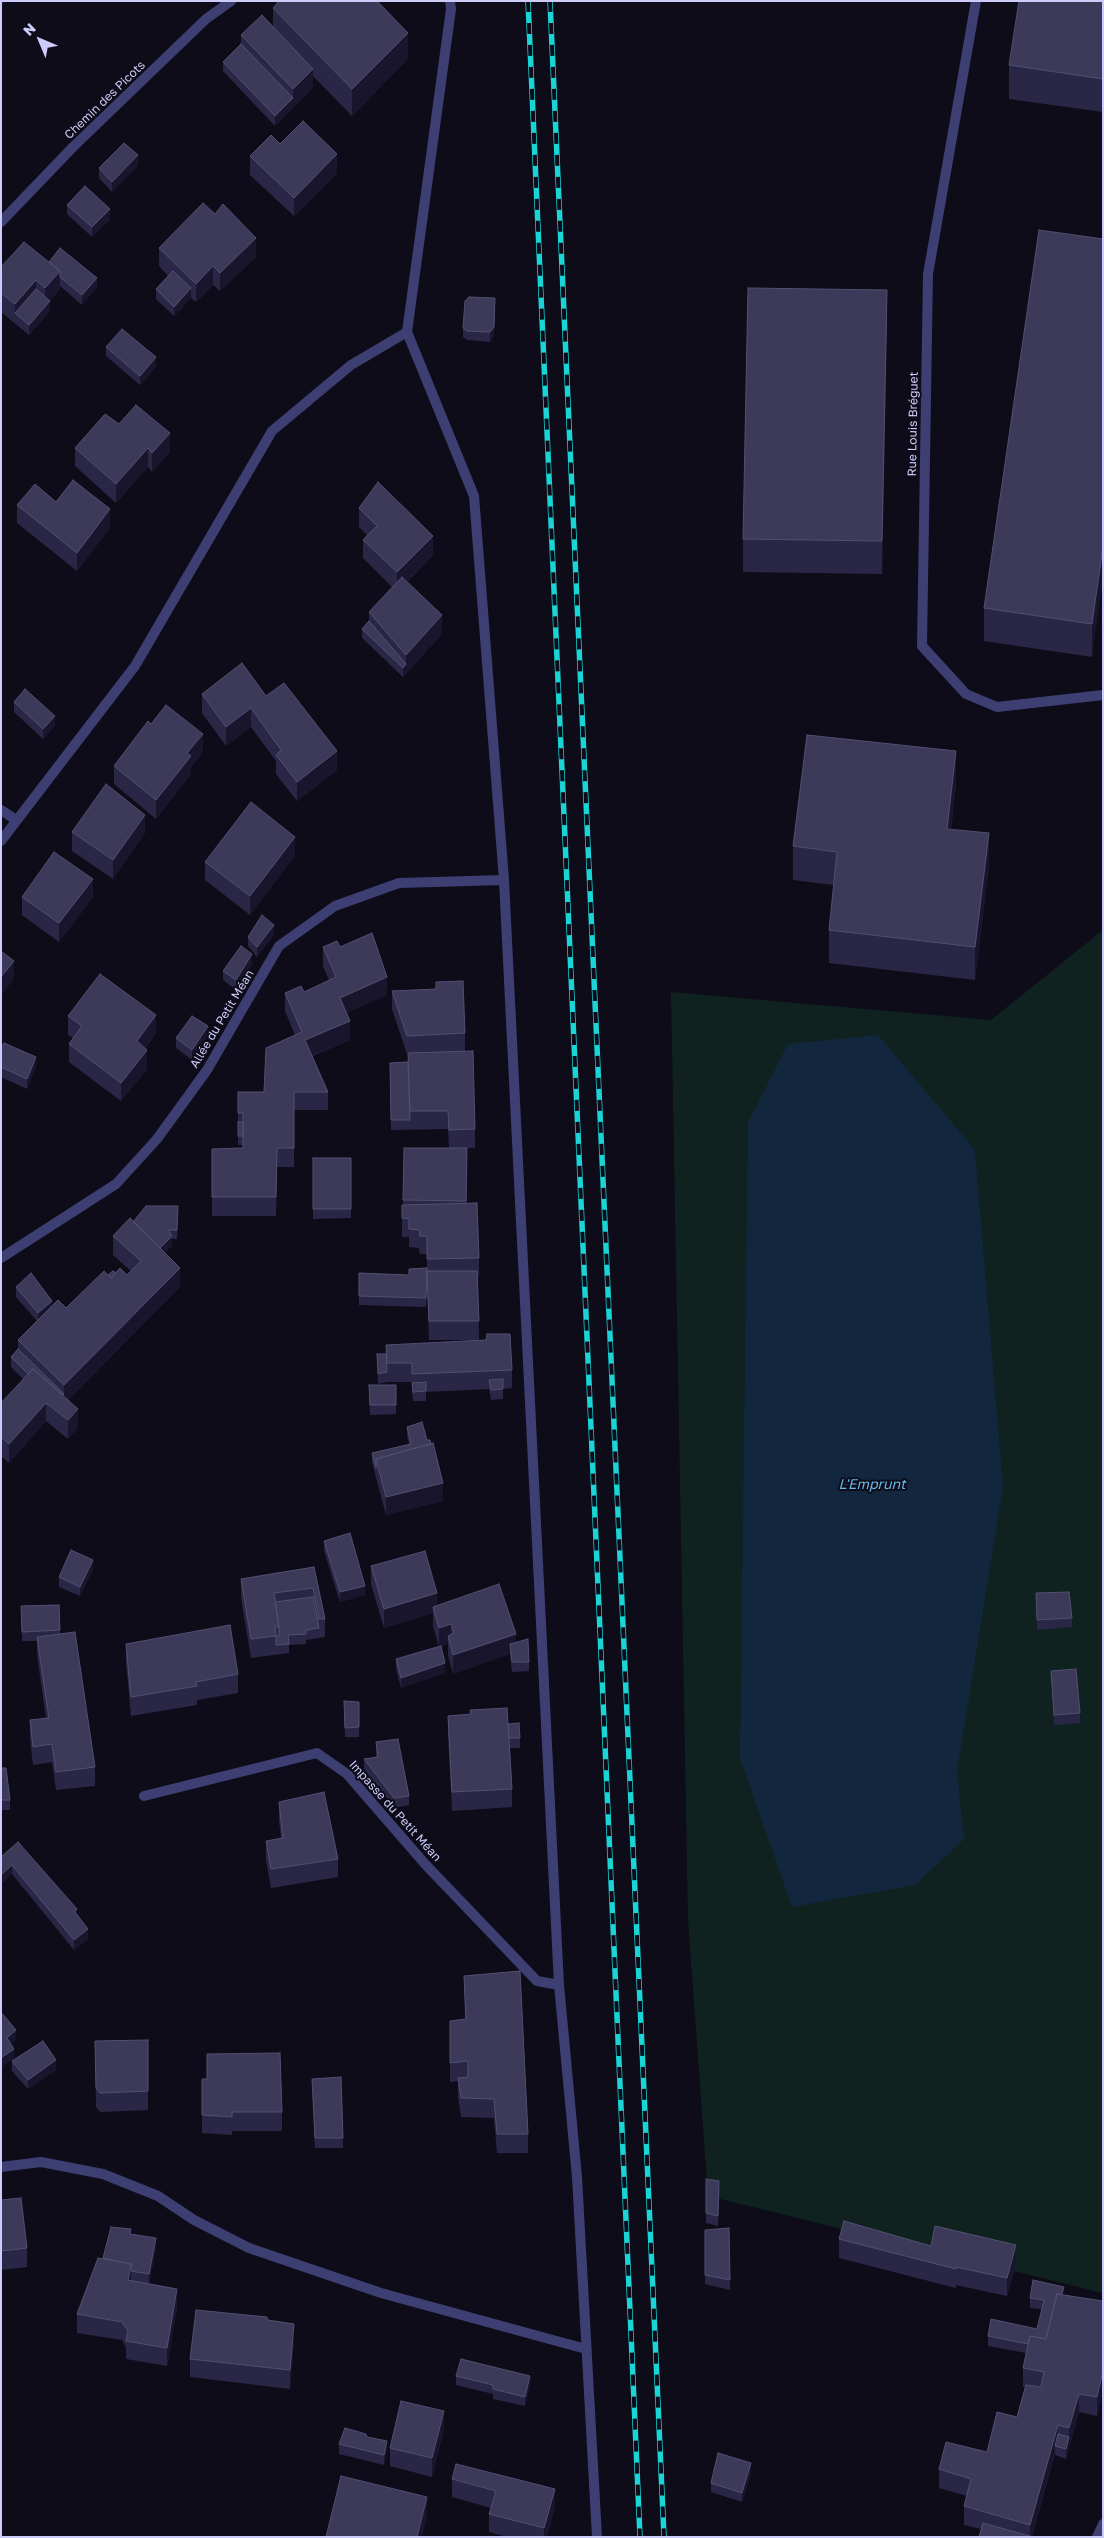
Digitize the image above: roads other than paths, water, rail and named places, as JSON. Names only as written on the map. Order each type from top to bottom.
[{"type":"street","name":"Chemin des Picots","points":[[1,222],[73,147],[206,19],[230,1]]},
{"type":"street","points":[[450,1],[451,10],[408,332],[474,496],[504,880],[559,1986],[577,2177],[597,2537]]},
{"type":"street","name":"Rue Louis Bréguet","points":[[976,1],[928,274],[922,646],[966,694],[997,707],[1103,695]]},
{"type":"street","points":[[1,840],[135,666],[272,431],[351,365],[408,332]]},
{"type":"street","points":[[1,810],[16,820]]},
{"type":"street","name":"Allée du Petit Méan","points":[[1,1258],[116,1184],[157,1140],[207,1070],[280,946],[335,906],[399,884],[504,880]]},
{"type":"street","name":"Impasse du Petit Méan","points":[[144,1796],[318,1753],[347,1774],[425,1864],[537,1981],[559,1986]]},
{"type":"street","points":[[1,2167],[41,2162],[103,2174],[158,2196],[194,2220],[249,2248],[381,2293],[586,2349]]},
{"type":"street","points":[[1097,2537],[1103,2524]]},
{"type":"water","name":"L'Emprunt","points":[[878,1035],[975,1150],[1003,1486],[957,1772],[964,1839],[915,1885],[792,1907],[740,1758],[748,1123],[788,1044]]},
{"type":"railway","points":[[528,1],[640,2537]]},
{"type":"railway","points":[[550,1],[664,2537]]}]
